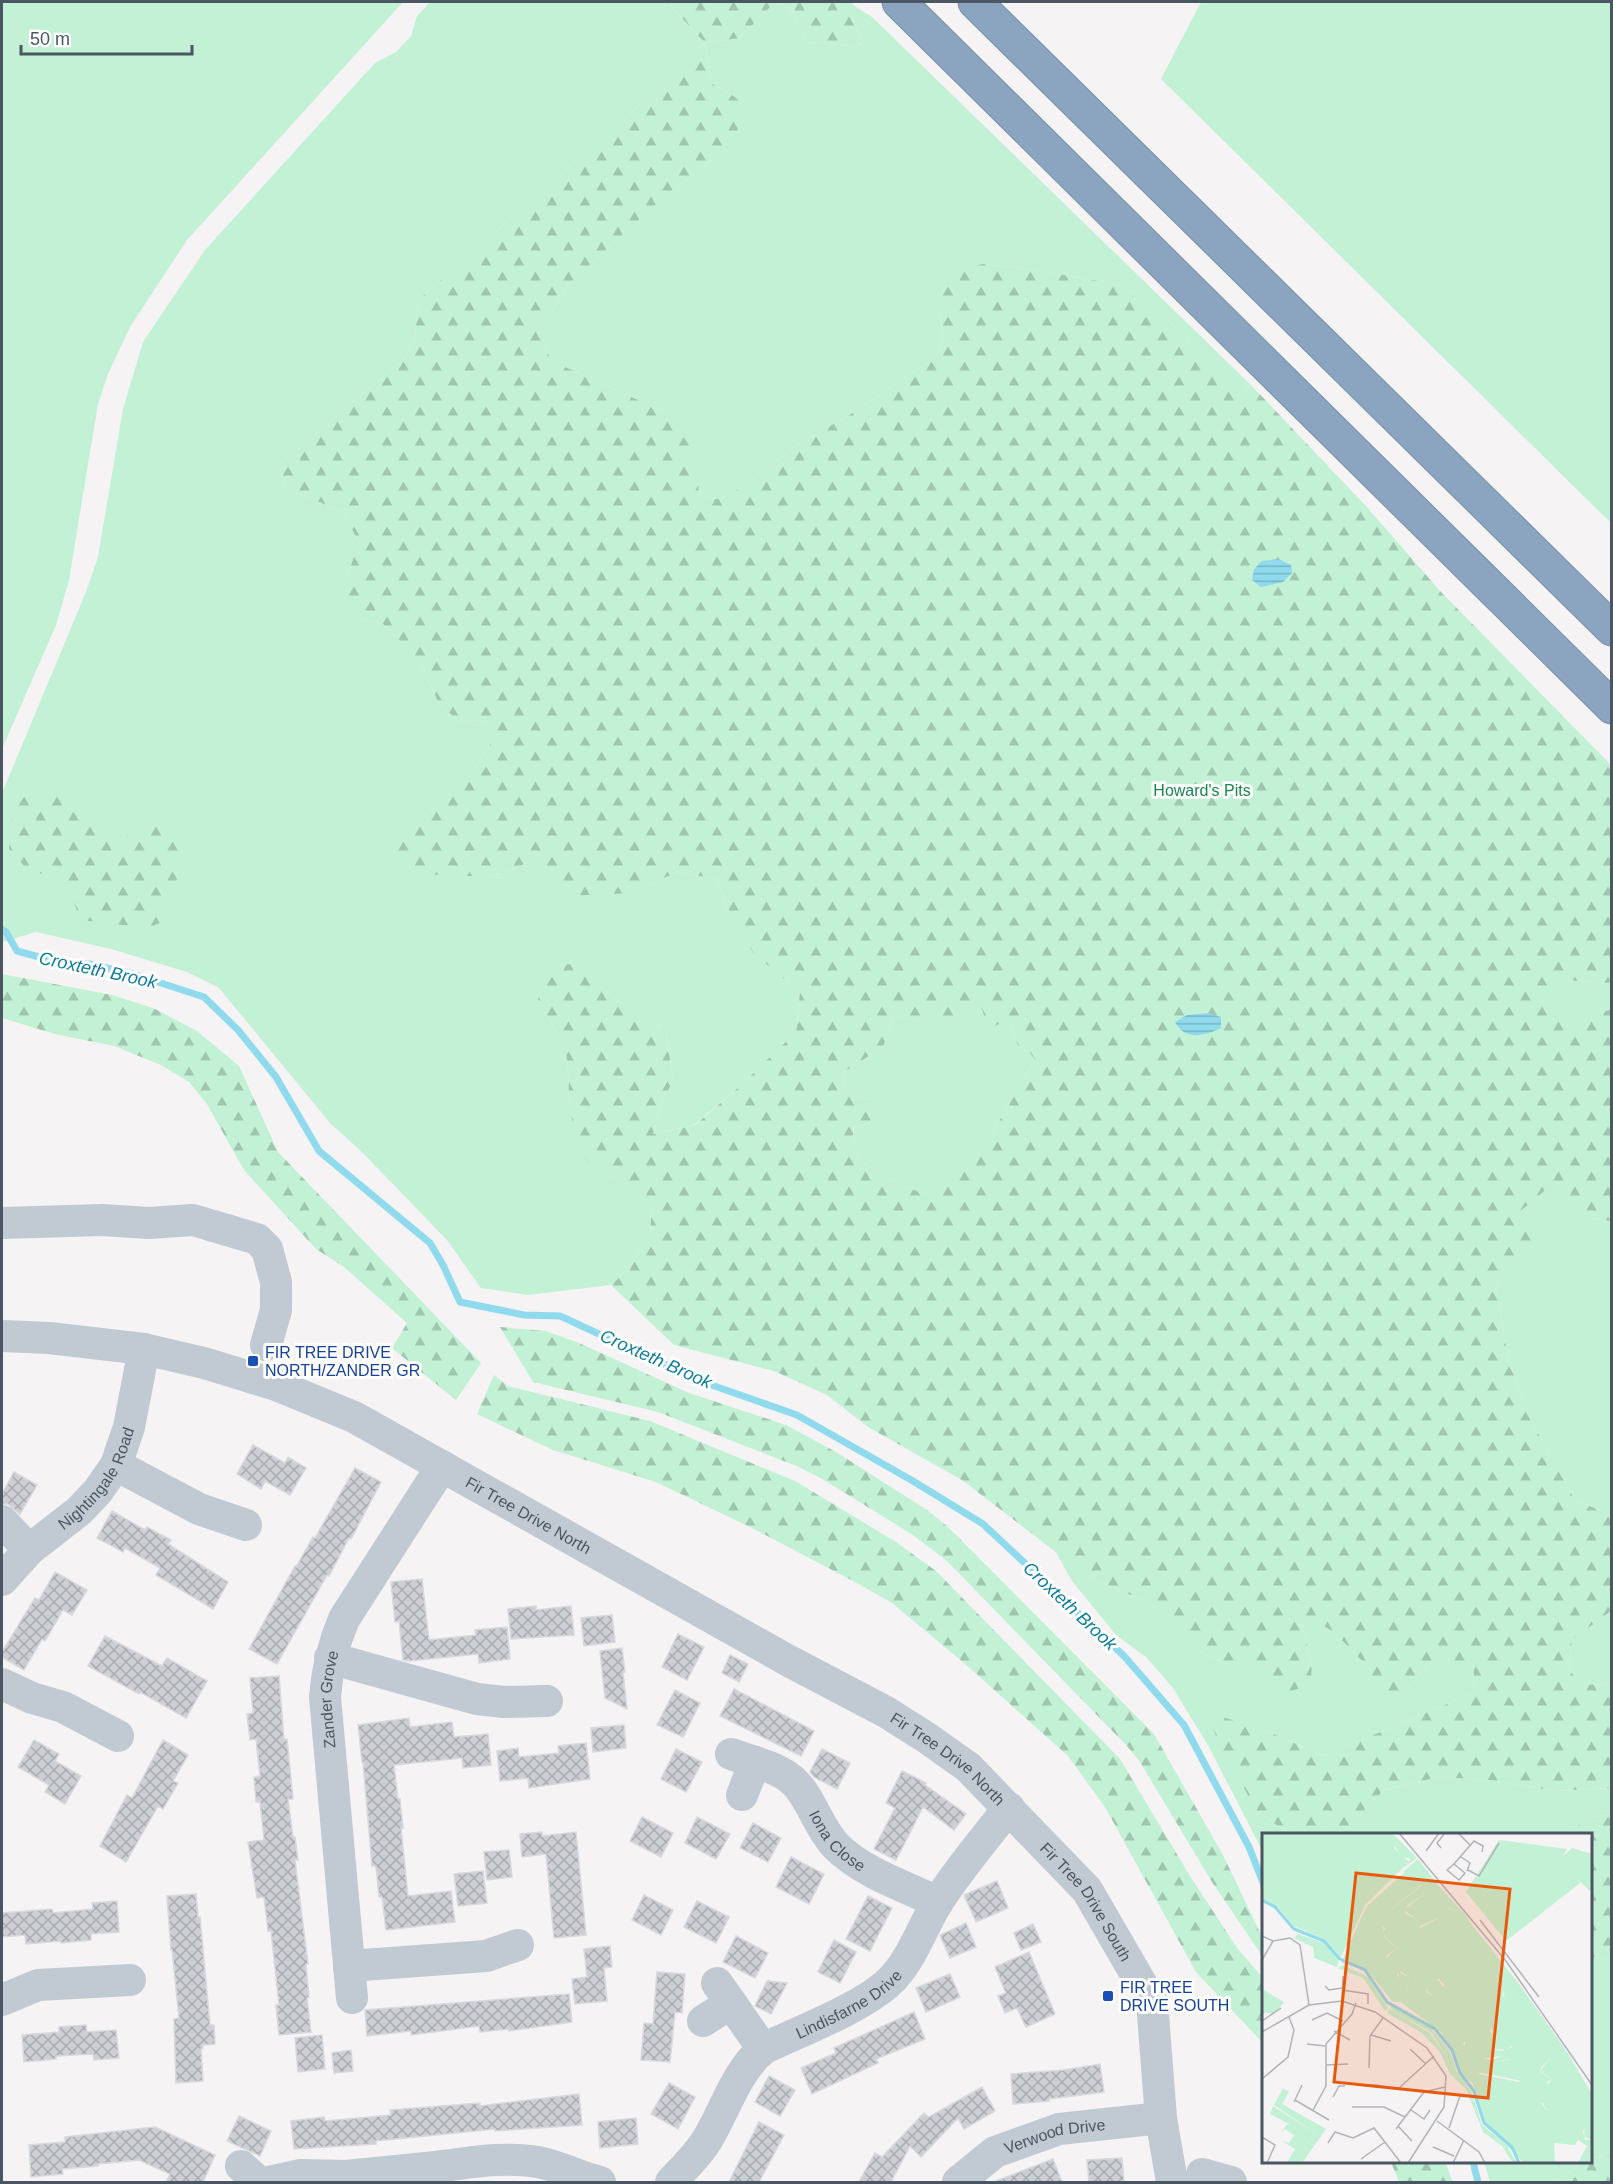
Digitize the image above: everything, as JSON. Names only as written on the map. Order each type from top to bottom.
[{"type":"highway","points":[[899,2],[1611,707]]},
{"type":"highway","points":[[975,2],[1611,629]]},
{"type":"street","points":[[2,1223],[102,1220],[149,1223],[193,1220],[257,1239],[267,1249],[276,1282],[276,1310],[266,1345]]},
{"type":"street","name":"Fir Tree Drive North","points":[[2,1336],[49,1338],[144,1349],[214,1366],[276,1385],[354,1417],[886,1712],[968,1767],[1009,1808]]},
{"type":"street","name":"Nightingale Road","points":[[2,1580],[29,1551],[79,1511],[98,1491],[116,1465],[129,1427],[144,1349]]},
{"type":"street","points":[[116,1465],[200,1509],[250,1526]]},
{"type":"street","name":"Zander Grove","points":[[352,1998],[325,1697],[330,1658],[344,1619],[442,1466]]},
{"type":"street","points":[[2,1521],[29,1551]]},
{"type":"street","points":[[330,1658],[477,1699],[504,1702],[552,1701]]},
{"type":"street","points":[[2,1684],[32,1698],[63,1707],[119,1738]]},
{"type":"street","name":"Iona Close","points":[[742,1795],[743,1758],[778,1770],[794,1781],[823,1831],[850,1858],[938,1902]]},
{"type":"street","name":"Lindisfarne Drive","points":[[671,2182],[706,2141],[742,2070],[763,2049],[861,2002],[887,1984],[905,1964],[938,1902],[974,1850],[1009,1808]]},
{"type":"street","name":"Fir Tree Drive South","points":[[1009,1808],[1087,1890],[1152,2002],[1161,2118],[1172,2182]]},
{"type":"street","points":[[349,1966],[486,1956],[521,1943]]},
{"type":"street","points":[[2,2000],[38,1984],[135,1981]]},
{"type":"street","points":[[703,2021],[724,1993],[763,2049]]},
{"type":"street","name":"Verwood Drive","points":[[958,2182],[995,2152],[1059,2130],[1161,2118]]},
{"type":"street","points":[[269,2182],[301,2175],[436,2175],[504,2159],[542,2163],[600,2182]]},
{"type":"green space","points":[[2,2],[403,2],[187,240],[130,327],[108,374],[98,404],[69,580],[56,625],[2,749]]},
{"type":"green space","points":[[430,2],[667,2],[705,43],[676,73],[418,300],[415,339],[403,360],[279,465],[286,488],[343,512],[359,543],[347,576],[362,619],[383,624],[420,661],[439,704],[460,722],[484,720],[497,734],[473,771],[434,808],[393,836],[491,877],[538,859],[632,893],[677,872],[717,879],[732,919],[754,954],[800,992],[796,1032],[740,1086],[694,1125],[653,1134],[662,1102],[673,1081],[666,1032],[610,995],[577,964],[538,1000],[565,1046],[569,1076],[568,1102],[608,1176],[632,1186],[652,1207],[650,1234],[630,1268],[611,1285],[528,1295],[481,1288],[447,1240],[361,1151],[331,1124],[219,988],[187,972],[111,949],[36,932],[2,942],[2,793],[86,592],[98,557],[123,409],[143,342],[205,250],[375,63],[396,52],[411,36],[417,16]]},
{"type":"green space","points":[[667,2],[775,2],[740,38],[705,43]]},
{"type":"green space","points":[[775,2],[781,2],[790,9],[809,44],[829,42],[855,47],[862,42],[851,16],[856,7],[872,17],[1253,387],[1236,385],[1192,341],[1137,294],[1107,282],[982,264],[939,310],[943,337],[936,357],[851,414],[795,446],[744,486],[721,499],[700,497],[697,482],[669,414],[552,361],[538,334],[567,286],[663,198],[730,146],[735,97],[711,83],[705,43],[740,38]]},
{"type":"green space","points":[[781,2],[850,2],[856,7],[851,17],[862,42],[855,47],[829,42],[809,44],[790,9]]},
{"type":"green space","points":[[1201,2],[1611,2],[1611,523],[1161,79]]},
{"type":"green space","name":"Howard's Pits","points":[[705,43],[711,83],[735,97],[747,110],[730,146],[663,198],[567,286],[538,334],[552,361],[669,414],[692,450],[700,497],[721,499],[744,486],[795,446],[851,414],[936,357],[943,337],[939,310],[942,292],[950,280],[962,270],[982,264],[1107,282],[1137,294],[1192,341],[1236,385],[1253,387],[1365,505],[1441,592],[1611,765],[1612,974],[1609,983],[1563,980],[1543,1000],[1577,1023],[1611,1009],[1611,1221],[1590,1219],[1549,1187],[1518,1213],[1540,1250],[1511,1260],[1496,1287],[1507,1351],[1524,1408],[1575,1500],[1611,1515],[1611,1611],[1572,1640],[1569,1670],[1581,1684],[1611,1685],[1611,1788],[1555,1791],[1490,1780],[1439,1777],[1384,1790],[1346,1829],[1331,1833],[1288,1833],[1257,1811],[1218,1742],[1208,1712],[1274,1734],[1323,1756],[1473,1693],[1474,1661],[1430,1661],[1406,1693],[1368,1689],[1367,1666],[1335,1633],[1310,1617],[1301,1624],[1312,1662],[1311,1684],[1278,1696],[1252,1668],[1229,1665],[1200,1652],[1151,1604],[1087,1576],[962,1480],[868,1427],[827,1395],[774,1371],[674,1345],[611,1285],[630,1268],[650,1234],[652,1207],[632,1186],[608,1176],[588,1162],[577,1141],[568,1102],[569,1076],[565,1046],[538,1000],[546,965],[577,964],[610,995],[666,1032],[673,1081],[662,1102],[653,1134],[695,1125],[796,1032],[800,992],[754,954],[732,919],[717,879],[677,872],[632,893],[565,896],[538,859],[491,877],[419,874],[399,859],[393,836],[434,808],[473,771],[497,734],[484,720],[460,722],[439,704],[420,661],[383,624],[362,619],[344,608],[347,576],[359,543],[343,512],[286,488],[279,465],[403,360],[415,339],[418,300],[676,73]],"holes":[[[981,1006],[988,1029],[1010,1019],[1018,1046],[1028,1050],[1035,1060],[991,1135],[926,1195],[888,1179],[859,1159],[853,1137],[853,1127],[871,1123],[879,1112],[869,1099],[851,1096],[843,1086],[844,1072],[883,1047],[893,1017],[918,1020],[956,1019]]]},
{"type":"green space","points":[[34,792],[59,793],[74,813],[109,838],[126,836],[153,818],[180,831],[183,861],[163,921],[149,928],[80,920],[73,899],[53,878],[26,868],[9,849],[14,803]]},
{"type":"green space","points":[[2,974],[112,995],[153,1008],[197,1031],[239,1066],[278,1152],[481,1363],[456,1400],[392,1348],[407,1323],[344,1267],[316,1249],[244,1170],[207,1104],[189,1082],[161,1065],[114,1046],[55,1034],[2,1018]]},
{"type":"green space","points":[[1611,974],[1611,1009],[1577,1024],[1543,1000],[1563,980],[1609,983]]},
{"type":"green space","points":[[981,1006],[1010,1019],[1018,1046],[1028,1050],[1035,1060],[991,1135],[926,1195],[888,1179],[859,1159],[853,1137],[854,1127],[871,1123],[869,1099],[851,1096],[843,1086],[844,1072],[883,1047],[893,1017],[918,1020]]},
{"type":"green space","points":[[1549,1186],[1590,1219],[1611,1221],[1611,1515],[1575,1500],[1524,1408],[1507,1351],[1496,1287],[1510,1260],[1518,1213]]},
{"type":"green space","points":[[500,1327],[546,1331],[579,1343],[689,1393],[786,1425],[836,1452],[927,1510],[948,1527],[1154,1734],[1223,1855],[1262,1937],[1262,1956],[1212,1882],[1140,1762],[947,1561],[913,1535],[799,1467],[658,1412],[533,1382]]},
{"type":"green space","points":[[494,1375],[508,1386],[650,1421],[795,1481],[896,1542],[936,1571],[1120,1759],[1190,1876],[1237,1948],[1262,1977],[1262,2042],[1196,1972],[1105,1807],[1068,1756],[964,1663],[892,1603],[750,1527],[656,1482],[553,1450],[477,1414]]},
{"type":"green space","points":[[1054,1549],[1087,1576],[1151,1604],[1200,1652],[1229,1665],[1252,1667],[1278,1696],[1312,1662],[1301,1624],[1310,1616],[1335,1633],[1367,1666],[1406,1693],[1430,1661],[1474,1661],[1473,1693],[1323,1756],[1274,1734],[1209,1713],[1257,1811],[1288,1833],[1262,1833],[1262,1850],[1209,1747],[1173,1688],[1146,1657],[1116,1635],[1072,1581]]},
{"type":"green space","points":[[1611,1611],[1611,1685],[1581,1684],[1569,1670],[1572,1640]]},
{"type":"green space","points":[[1439,1777],[1490,1780],[1555,1791],[1611,1788],[1611,1815],[1591,1817],[1567,1833],[1331,1833],[1346,1829],[1384,1790]]},
{"type":"green space","points":[[1612,1815],[1611,1959],[1592,1957],[1592,1833],[1567,1833],[1591,1817]]},
{"type":"green space","points":[[1592,1957],[1612,1959],[1611,2155],[1592,2158]]},
{"type":"green space","points":[[1611,2155],[1611,2182],[1554,2182],[1582,2163],[1592,2163],[1592,2158]]},
{"type":"green space","points":[[1391,2163],[1445,2163],[1453,2182],[1399,2182]]},
{"type":"green space","points":[[1484,2163],[1582,2163],[1554,2182],[1490,2182]]},
{"type":"water","points":[[1278,559],[1291,565],[1292,573],[1283,582],[1261,587],[1252,580],[1254,569],[1262,561]]},
{"type":"water","points":[[1207,1013],[1221,1017],[1221,1028],[1196,1035],[1184,1032],[1175,1022],[1187,1015]]},
{"type":"building","points":[[253,1445],[285,1463],[288,1457],[306,1468],[290,1495],[265,1481],[261,1489],[237,1474]]},
{"type":"building","points":[[355,1468],[381,1482],[351,1539],[349,1538],[329,1576],[327,1575],[277,1664],[249,1649],[295,1566],[313,1537],[315,1538]]},
{"type":"building","points":[[14,1472],[37,1485],[20,1514],[8,1504],[2,1504],[2,1494]]},
{"type":"building","points":[[112,1511],[145,1530],[147,1527],[171,1540],[168,1544],[228,1582],[213,1609],[156,1575],[160,1568],[125,1548],[123,1552],[97,1538]]},
{"type":"building","points":[[55,1572],[87,1590],[72,1615],[63,1610],[45,1641],[42,1639],[24,1670],[2,1657],[2,1652],[35,1598],[39,1600]]},
{"type":"building","points":[[422,1579],[429,1640],[476,1635],[475,1630],[507,1627],[510,1659],[479,1663],[478,1654],[403,1660],[399,1621],[395,1622],[391,1582]]},
{"type":"building","points":[[536,1606],[536,1610],[571,1606],[574,1635],[511,1639],[508,1609]]},
{"type":"building","points":[[612,1615],[615,1642],[584,1646],[581,1618]]},
{"type":"building","points":[[678,1634],[704,1647],[687,1680],[662,1667]]},
{"type":"building","points":[[105,1636],[162,1666],[167,1658],[207,1681],[186,1718],[88,1666]]},
{"type":"building","points":[[622,1648],[627,1709],[605,1698],[600,1651]]},
{"type":"building","points":[[730,1655],[748,1664],[739,1682],[722,1673]]},
{"type":"building","points":[[279,1676],[284,1740],[287,1739],[293,1799],[288,1799],[298,1860],[295,1860],[308,1964],[306,1964],[309,1997],[307,1998],[311,2032],[279,2035],[276,2005],[279,2005],[271,1931],[268,1931],[264,1897],[257,1898],[248,1842],[264,1840],[260,1802],[256,1802],[254,1777],[260,1776],[256,1739],[250,1740],[247,1714],[253,1713],[250,1678]]},
{"type":"building","points":[[734,1689],[814,1731],[801,1756],[720,1716]]},
{"type":"building","points":[[675,1690],[700,1703],[683,1737],[657,1725]]},
{"type":"building","points":[[409,1718],[410,1727],[452,1722],[454,1737],[488,1734],[491,1765],[463,1768],[462,1758],[394,1765],[398,1799],[400,1799],[408,1896],[451,1891],[455,1922],[386,1930],[382,1897],[379,1897],[376,1866],[372,1866],[358,1725]]},
{"type":"building","points":[[624,1725],[626,1748],[593,1752],[591,1728]]},
{"type":"building","points":[[34,1740],[59,1754],[55,1761],[81,1776],[65,1804],[45,1792],[49,1785],[18,1767]]},
{"type":"building","points":[[163,1740],[188,1755],[173,1781],[178,1783],[163,1809],[158,1806],[126,1862],[100,1846],[127,1795],[132,1798]]},
{"type":"building","points":[[586,1743],[590,1779],[529,1788],[528,1778],[500,1781],[497,1751],[518,1748],[519,1757],[559,1753],[558,1746]]},
{"type":"building","points":[[676,1749],[702,1762],[686,1792],[661,1779]]},
{"type":"building","points":[[822,1749],[850,1763],[837,1789],[814,1777],[810,1772]]},
{"type":"building","points":[[902,1771],[926,1783],[925,1785],[966,1814],[954,1830],[923,1807],[896,1860],[874,1849],[895,1808],[886,1803]]},
{"type":"building","points":[[642,1817],[673,1833],[661,1857],[630,1841]]},
{"type":"building","points":[[697,1817],[730,1834],[716,1859],[685,1843]]},
{"type":"building","points":[[753,1823],[781,1838],[768,1862],[740,1848]]},
{"type":"building","points":[[542,1832],[542,1836],[576,1832],[586,1935],[554,1938],[546,1854],[522,1857],[520,1834]]},
{"type":"building","points":[[509,1850],[512,1877],[487,1880],[484,1852]]},
{"type":"building","points":[[791,1857],[824,1874],[809,1904],[776,1887]]},
{"type":"building","points":[[483,1871],[487,1903],[458,1906],[454,1874]]},
{"type":"building","points":[[997,1881],[1008,1908],[976,1922],[964,1895]]},
{"type":"building","points":[[196,1894],[210,2025],[214,2025],[215,2044],[203,2045],[201,2049],[203,2081],[176,2083],[174,2019],[179,2018],[167,1896]]},
{"type":"building","points":[[644,1895],[673,1910],[661,1935],[632,1920]]},
{"type":"building","points":[[868,1896],[892,1908],[870,1951],[846,1939]]},
{"type":"building","points":[[117,1901],[119,1932],[91,1934],[91,1940],[61,1943],[61,1941],[26,1944],[25,1935],[2,1937],[2,1913],[52,1909],[53,1913],[93,1909],[92,1903]]},
{"type":"building","points":[[697,1901],[729,1917],[716,1943],[684,1927]]},
{"type":"building","points":[[966,1923],[976,1947],[950,1958],[940,1935]]},
{"type":"building","points":[[1033,1924],[1041,1942],[1021,1950],[1014,1933]]},
{"type":"building","points":[[736,1936],[768,1953],[755,1978],[723,1962]]},
{"type":"building","points":[[834,1940],[856,1952],[840,1983],[818,1972]]},
{"type":"building","points":[[610,1946],[612,1967],[604,1968],[607,2001],[575,2004],[572,1979],[587,1977],[584,1949]]},
{"type":"building","points":[[1029,1952],[1055,2014],[1026,2027],[1017,2008],[1005,2013],[998,1996],[1006,1993],[995,1967]]},
{"type":"building","points":[[657,1972],[685,1974],[682,2013],[675,2012],[670,2062],[641,2060],[644,2023],[653,2024]]},
{"type":"building","points":[[950,1974],[960,1997],[926,2012],[916,1988]]},
{"type":"building","points":[[767,1981],[787,1983],[771,2014],[755,2006]]},
{"type":"building","points":[[569,1994],[572,2022],[509,2031],[509,2029],[480,2032],[479,2026],[411,2035],[411,2031],[367,2036],[365,2010]]},
{"type":"building","points":[[914,2012],[925,2039],[876,2059],[878,2063],[812,2094],[801,2068],[836,2053],[834,2048]]},
{"type":"building","points":[[86,2025],[87,2032],[116,2030],[119,2058],[94,2060],[93,2054],[56,2056],[56,2059],[24,2062],[22,2035],[59,2032],[59,2027]]},
{"type":"building","points":[[322,2035],[325,2069],[298,2072],[295,2038]]},
{"type":"building","points":[[351,2050],[353,2071],[334,2073],[332,2053]]},
{"type":"building","points":[[1100,2064],[1104,2092],[1013,2104],[1011,2074],[1064,2070]]},
{"type":"building","points":[[769,2076],[795,2090],[780,2116],[755,2102]]},
{"type":"building","points":[[669,2083],[695,2097],[678,2129],[651,2114]]},
{"type":"building","points":[[982,2087],[995,2111],[964,2129],[958,2118],[921,2157],[910,2146],[891,2182],[859,2182],[875,2153],[882,2157],[924,2113],[929,2117]]},
{"type":"building","points":[[579,2094],[582,2125],[495,2131],[495,2129],[376,2141],[376,2144],[294,2149],[291,2121],[324,2117],[325,2121],[391,2115],[390,2110],[480,2103],[480,2106]]},
{"type":"building","points":[[239,2116],[271,2131],[260,2156],[227,2141]]},
{"type":"building","points":[[636,2118],[638,2144],[600,2148],[598,2122]]},
{"type":"building","points":[[759,2122],[784,2135],[759,2182],[729,2182]]},
{"type":"building","points":[[155,2127],[215,2155],[203,2182],[166,2182],[170,2174],[139,2160],[62,2169],[63,2174],[31,2177],[29,2145],[65,2142],[65,2137]]},
{"type":"building","points":[[1122,2158],[1124,2182],[1089,2182],[1087,2160]]},
{"type":"building","points":[[1053,2159],[1062,2182],[996,2182],[996,2181]]},
{"type":"waterway","name":"Croxteth Brook","points":[[2,930],[6,932],[17,951],[65,964],[89,964],[133,974],[204,997],[238,1030],[276,1077],[319,1151],[430,1243],[460,1302],[524,1315],[560,1316],[703,1382],[797,1415],[983,1524],[1124,1656],[1184,1725],[1249,1847],[1262,1880]]},
{"type":"waterway","name":"Croxteth Brook","points":[[1473,2163],[1478,2182]]},
{"type":"place","name":"FIR TREE DRIVE NORTH/ZANDER GR","points":[[253,1361]]},
{"type":"place","name":"FIR TREE DRIVE SOUTH","points":[[1108,1996]]}]
